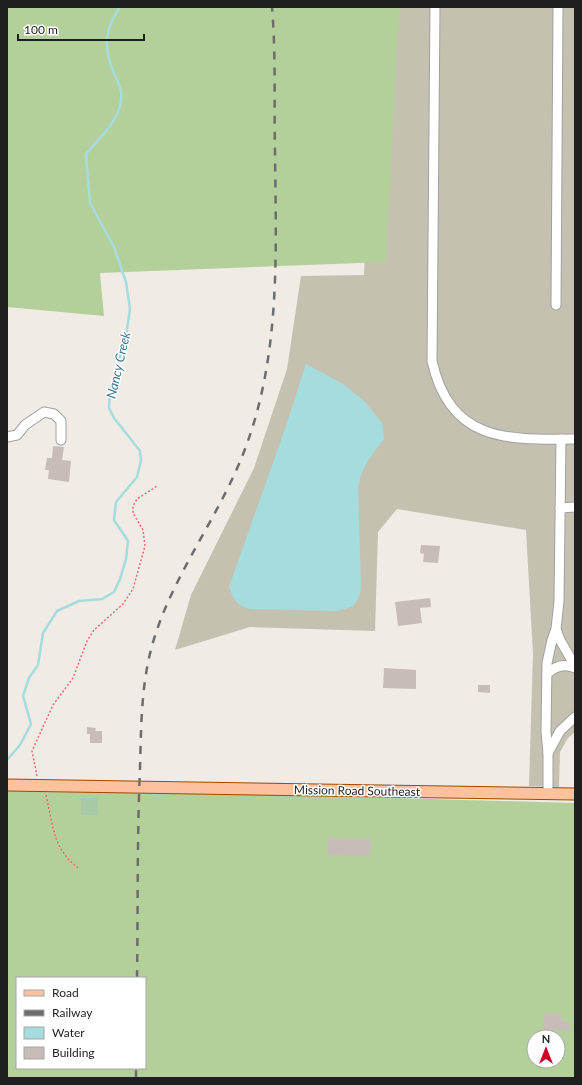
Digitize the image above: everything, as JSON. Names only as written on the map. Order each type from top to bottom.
[{"type":"main road","name":"Mission Road Southeast","points":[[7,785],[575,794]]},
{"type":"street","points":[[435,7],[432,361],[436,378],[443,394],[454,409],[472,424],[484,430],[512,438],[575,439]]},
{"type":"street","points":[[556,305],[558,7]]},
{"type":"street","points":[[7,437],[17,435],[25,425],[44,412],[54,414],[61,421],[61,440]]},
{"type":"street","points":[[548,793],[548,753],[546,732],[547,674],[549,651],[556,629],[559,601],[561,439]]},
{"type":"street","points":[[560,508],[575,507]]},
{"type":"street","points":[[556,629],[560,640],[575,667]]},
{"type":"street","points":[[547,674],[559,666],[565,665],[575,667]]},
{"type":"street","points":[[548,753],[560,731],[575,717]]},
{"type":"path","points":[[80,868],[68,861],[57,845],[33,760],[32,751],[53,705],[73,678],[94,630],[124,604],[133,589],[145,546],[143,530],[134,513],[133,506],[137,499],[157,486]]},
{"type":"shaded area","points":[[374,7],[575,7],[575,732],[568,738],[560,752],[559,787],[529,786],[533,654],[526,530],[397,509],[378,532],[375,631],[250,627],[175,650],[191,595],[254,468],[287,369],[301,276],[364,275]]},
{"type":"green space","points":[[7,7],[399,7],[386,262],[100,273],[104,316],[7,307]]},
{"type":"green space","points":[[7,787],[575,803],[575,1078],[7,1078]]},
{"type":"green space","points":[[81,798],[98,798],[98,815],[81,815]]},
{"type":"water","points":[[306,364],[343,384],[364,401],[382,423],[384,439],[365,467],[358,486],[361,588],[358,599],[354,605],[336,611],[246,608],[236,602],[229,587],[286,426]]},
{"type":"building","points":[[53,446],[64,447],[62,460],[71,461],[69,482],[48,479],[49,470],[45,470],[47,458],[52,458]]},
{"type":"building","points":[[421,545],[440,546],[438,563],[423,562],[424,554],[420,553]]},
{"type":"building","points":[[430,598],[431,607],[420,608],[422,623],[398,626],[395,602]]},
{"type":"building","points":[[384,668],[416,670],[416,689],[383,688]]},
{"type":"building","points":[[478,685],[490,685],[490,693],[478,692]]},
{"type":"building","points":[[87,727],[96,728],[95,731],[102,731],[102,743],[90,743],[90,734],[87,734]]},
{"type":"building","points":[[328,838],[371,839],[370,856],[328,855]]},
{"type":"building","points":[[549,1013],[561,1014],[561,1021],[570,1022],[569,1031],[566,1031],[566,1029],[543,1029],[544,1014],[549,1015]]},
{"type":"waterway","name":"Nancy Creek","points":[[7,760],[20,745],[31,724],[23,696],[29,678],[38,665],[43,633],[57,611],[79,601],[102,599],[114,592],[120,579],[126,559],[128,541],[114,520],[116,502],[137,477],[141,460],[140,451],[114,418],[109,408],[110,390],[126,336],[130,309],[126,282],[114,247],[90,203],[86,154],[101,138],[115,119],[120,106],[121,91],[107,52],[107,36],[109,29],[115,14],[120,7]]},
{"type":"railway","points":[[137,977],[138,820],[141,730],[147,668],[154,639],[164,611],[177,583],[220,504],[245,449],[257,413],[271,340],[274,302],[276,227],[272,7]]},
{"type":"railway","points":[[136,1069],[136,1078]]}]
